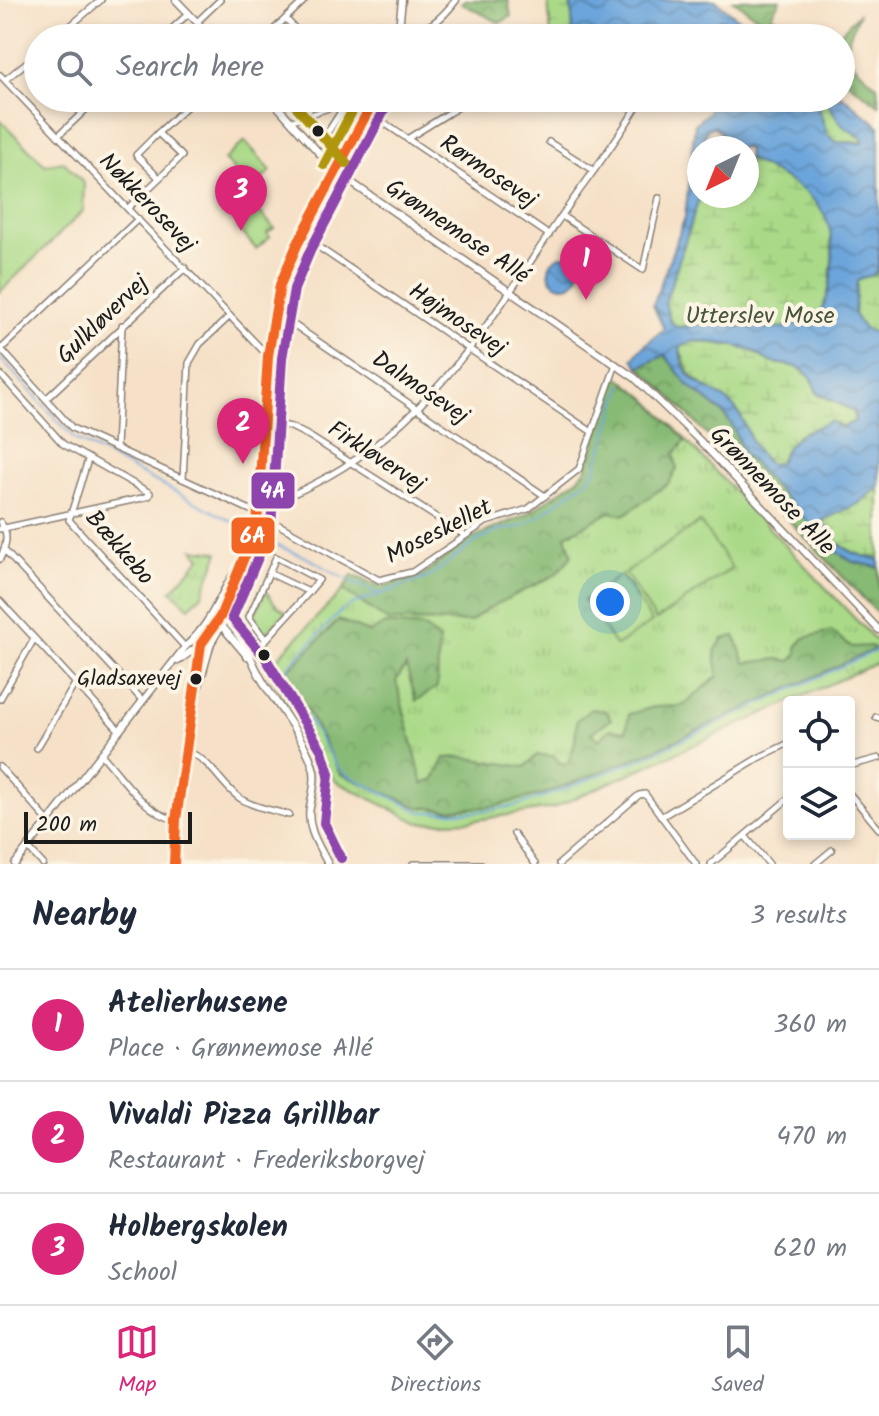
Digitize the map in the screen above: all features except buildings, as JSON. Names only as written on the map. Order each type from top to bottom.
[{"type":"street","points":[[73,24],[101,0]]},
{"type":"street","points":[[176,0],[197,22],[220,0]]},
{"type":"street","points":[[280,24],[305,0]]},
{"type":"street","points":[[401,24],[402,0]]},
{"type":"street","points":[[434,24],[456,0]]},
{"type":"street","points":[[177,24],[189,13]]},
{"type":"street","points":[[286,19],[291,24]]},
{"type":"street","points":[[2,78],[24,63]]},
{"type":"street","name":"Nøkkerosevej","points":[[2,78],[24,101]]},
{"type":"street","name":"Nøkkerosevej","points":[[35,112],[268,356]]},
{"type":"street","points":[[58,136],[83,112]]},
{"type":"street","points":[[159,178],[136,155],[181,112]]},
{"type":"street","name":"Grønnemose Allé","points":[[283,112],[336,172],[635,378]]},
{"type":"street","points":[[291,121],[318,112]]},
{"type":"street","points":[[341,112],[326,135],[345,153]]},
{"type":"street","points":[[333,143],[350,112]]},
{"type":"street","points":[[169,669],[213,632],[245,577],[259,514],[268,356],[274,311],[288,263],[368,112]]},
{"type":"street","name":"Rørmosevej","points":[[368,112],[549,235]]},
{"type":"street","points":[[407,139],[450,112]]},
{"type":"street","points":[[260,502],[280,499],[353,463],[389,437],[419,409],[470,350],[632,112]]},
{"type":"street","points":[[128,208],[182,156],[158,133]]},
{"type":"street","points":[[549,142],[593,170]]},
{"type":"street","points":[[562,216],[643,270],[659,198]]},
{"type":"street","points":[[138,219],[0,349],[72,428],[259,514]]},
{"type":"street","name":"Højmosevej","points":[[302,236],[592,432]]},
{"type":"street","name":"Gulkløvervej","points":[[46,399],[185,268]]},
{"type":"street","name":"Dalmosevej","points":[[274,311],[545,496]]},
{"type":"street","points":[[183,479],[189,363],[200,344],[230,316]]},
{"type":"street","points":[[116,448],[122,325]]},
{"type":"street","name":"Moseskellet","points":[[259,514],[379,580],[412,572],[486,522],[528,509],[579,469],[616,363]]},
{"type":"street","points":[[0,374],[63,444],[150,493],[149,496],[3,528]]},
{"type":"street","name":"Grønnemose Alle","points":[[635,378],[701,442],[879,630]]},
{"type":"street","name":"Firkløvervej","points":[[264,421],[295,428],[464,535]]},
{"type":"street","name":"Bækkebo","points":[[88,460],[68,514],[69,520],[185,647]]},
{"type":"street","points":[[0,522],[4,550],[0,559]]},
{"type":"street","points":[[221,621],[239,566],[254,535]]},
{"type":"street","points":[[4,550],[143,701]]},
{"type":"street","points":[[249,654],[265,639],[319,580],[276,557],[249,617],[265,639]]},
{"type":"street","points":[[15,864],[214,614],[230,577],[239,566]]},
{"type":"street","points":[[269,573],[309,592]]},
{"type":"street","points":[[0,601],[120,731]]},
{"type":"street","points":[[221,621],[249,654],[312,765],[314,787],[310,825],[328,864]]},
{"type":"street","points":[[221,621],[254,665]]},
{"type":"street","points":[[192,640],[213,632]]},
{"type":"street","points":[[194,704],[213,632]]},
{"type":"street","points":[[0,699],[34,639]]},
{"type":"street","points":[[174,864],[176,820],[201,644]]},
{"type":"street","points":[[183,657],[185,647]]},
{"type":"street","points":[[37,748],[75,684]]},
{"type":"street","points":[[661,817],[783,746]]},
{"type":"street","points":[[185,751],[196,754],[243,800],[289,815]]},
{"type":"street","points":[[102,755],[151,810],[162,817],[176,820]]},
{"type":"street","points":[[855,764],[879,758]]},
{"type":"street","points":[[0,767],[49,822]]},
{"type":"street","points":[[559,864],[639,795],[645,794],[696,864]]},
{"type":"street","points":[[855,800],[879,829]]},
{"type":"street","points":[[711,864],[783,803]]},
{"type":"street","points":[[514,834],[535,864]]},
{"type":"street","points":[[745,836],[769,864]]},
{"type":"street","points":[[28,848],[43,864]]},
{"type":"street","points":[[815,864],[832,850]]},
{"type":"street","points":[[413,864],[481,864]]},
{"type":"green space","points":[[464,0],[508,0],[511,16],[500,23],[461,3]]},
{"type":"green space","points":[[548,0],[573,0],[572,24],[550,24]]},
{"type":"green space","points":[[733,0],[780,0],[771,15],[785,24],[766,24]]},
{"type":"green space","points":[[855,66],[877,86],[879,105],[855,87]]},
{"type":"green space","points":[[820,112],[833,112],[842,125],[863,142],[837,142],[827,135]]},
{"type":"green space","points":[[0,120],[45,165],[64,162],[84,183],[83,211],[0,292]]},
{"type":"green space","points":[[245,141],[271,171],[252,188],[224,160]]},
{"type":"green space","name":"Utterslev Mose","points":[[759,164],[801,189],[824,214],[830,230],[831,276],[820,312],[804,323],[777,328],[707,324],[677,327],[670,321],[665,303],[695,208],[759,208]]},
{"type":"green space","points":[[240,190],[274,228],[267,233],[270,237],[256,249],[238,228],[242,223],[225,203]]},
{"type":"green space","points":[[879,265],[879,335],[863,328],[854,314],[857,282],[876,274]]},
{"type":"green space","points":[[695,341],[732,345],[752,351],[770,362],[798,367],[811,377],[817,393],[854,411],[855,421],[842,428],[836,423],[798,435],[778,463],[770,464],[757,452],[712,393],[689,373],[680,349],[682,345]]},
{"type":"green space","points":[[665,355],[687,384],[724,414],[744,454],[813,527],[853,562],[879,567],[879,615],[639,367]]},
{"type":"green space","points":[[617,376],[647,399],[879,644],[879,662],[803,696],[783,696],[783,705],[553,808],[470,821],[419,823],[335,781],[267,669],[343,590],[352,575],[384,586],[422,575],[472,538],[526,515],[578,479],[586,469]]},
{"type":"green space","points":[[617,376],[647,399],[686,440],[674,454],[677,469],[669,483],[624,515],[610,512],[566,535],[572,556],[555,575],[487,609],[470,622],[388,621],[343,590],[352,575],[384,586],[422,575],[472,538],[526,515],[578,479],[586,469]]},
{"type":"green space","points":[[879,487],[879,559],[861,555],[837,542],[823,519],[858,504]]},
{"type":"green space","points":[[700,522],[732,568],[656,620],[625,573]]},
{"type":"green space","points":[[193,549],[219,552],[202,595],[189,607],[171,591],[201,558]]},
{"type":"green space","points":[[621,575],[652,622],[616,646],[584,600]]},
{"type":"green space","points":[[266,591],[276,605],[286,612],[265,634],[254,616]]},
{"type":"green space","points":[[339,620],[370,633],[385,624],[423,627],[439,639],[437,687],[416,701],[406,666],[396,681],[423,784],[434,780],[445,758],[462,757],[525,767],[537,755],[554,756],[560,763],[569,763],[577,720],[591,709],[606,711],[611,719],[591,733],[599,740],[610,729],[626,731],[629,714],[654,707],[682,706],[718,676],[715,651],[723,639],[735,636],[745,663],[778,659],[791,661],[804,638],[831,631],[852,647],[871,646],[875,649],[648,753],[547,793],[495,806],[450,810],[418,807],[340,774],[287,671]]},
{"type":"water","points":[[573,0],[715,0],[745,24],[730,24],[720,19],[721,24],[572,24]]},
{"type":"water","points":[[855,106],[879,126],[879,265],[874,275],[857,282],[854,314],[863,328],[879,335],[879,487],[858,504],[823,520],[837,542],[853,552],[879,559],[879,567],[853,562],[815,538],[813,527],[744,454],[724,414],[687,384],[665,355],[639,367],[633,359],[664,329],[653,305],[685,217],[687,198],[687,208],[696,208],[665,303],[670,321],[677,327],[707,324],[763,328],[791,326],[816,316],[826,298],[832,251],[830,231],[815,201],[787,180],[759,165],[759,136],[724,136],[714,126],[707,130],[705,136],[694,136],[695,124],[709,112],[820,112],[827,135],[837,142],[862,143],[863,139],[842,125],[833,112],[855,112]],"holes":[[[695,341],[732,345],[752,351],[770,362],[798,367],[811,377],[817,393],[854,411],[855,421],[842,428],[831,421],[798,435],[778,463],[770,464],[756,449],[733,406],[700,384],[687,371],[680,349],[682,345]]]},
{"type":"water","points":[[564,256],[574,261],[579,271],[574,281],[564,286],[554,281],[549,271],[554,261]]},
{"type":"waterway","points":[[0,358],[75,439],[235,523]]},
{"type":"waterway","points":[[622,385],[595,471],[586,481],[520,527],[500,530],[475,542],[429,577],[355,603],[341,611],[284,671],[283,678],[336,765],[345,774],[421,812],[475,812],[515,806],[645,757],[877,650]]},
{"type":"waterway","points":[[275,544],[380,594]]},
{"type":"transit line","points":[[301,112],[346,163]]},
{"type":"transit line","points":[[324,165],[352,112]]},
{"type":"transit line","name":"6A","points":[[174,864],[176,820],[201,644],[220,617],[257,525],[268,356],[280,285],[297,245],[368,112]]},
{"type":"transit line","name":"4A","points":[[341,858],[324,823],[329,774],[322,751],[265,657],[232,618],[271,527],[282,358],[294,289],[310,251],[383,112]]},
{"type":"place","name":"Holbergskolen","points":[[241,231]]},
{"type":"place","name":"Atelierhusene","points":[[586,300]]},
{"type":"place","name":"Vivaldi Pizza Grillbar","points":[[243,464]]},
{"type":"place","name":"Gladsaxevej","points":[[196,679]]}]
